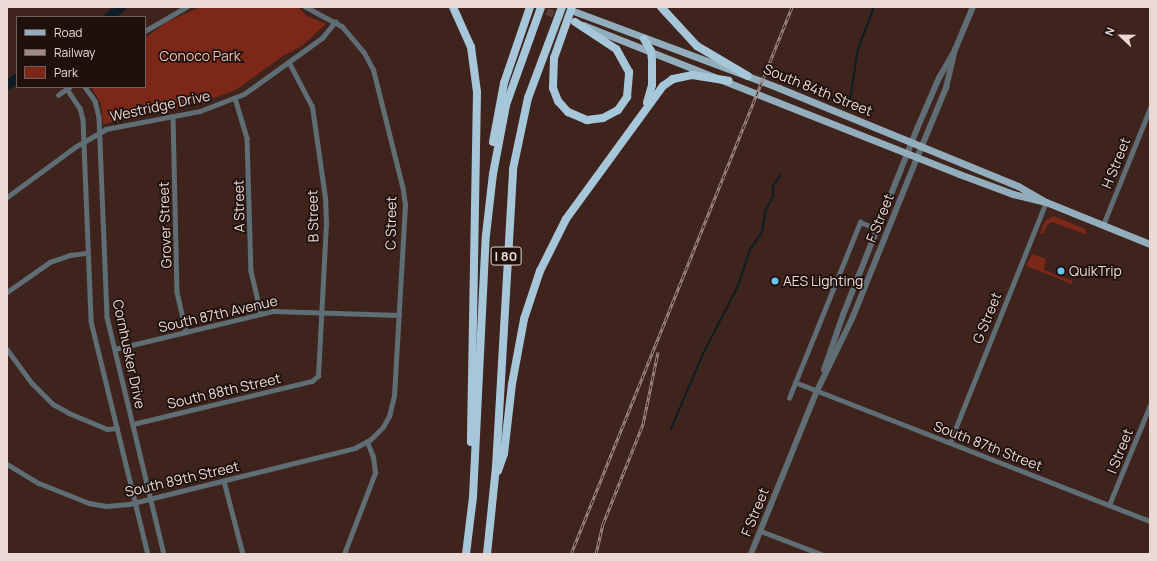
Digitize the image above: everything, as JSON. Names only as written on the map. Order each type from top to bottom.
[{"type":"highway","points":[[453,7],[471,47],[477,92],[470,529]]},
{"type":"highway","points":[[490,195],[498,110],[522,28],[530,7]]},
{"type":"highway","name":"I 80","points":[[466,554],[470,529],[490,195],[503,117],[531,32],[541,7]]},
{"type":"highway","name":"I 80","points":[[487,554],[495,479],[513,169],[525,110],[549,39],[562,7]]},
{"type":"highway","points":[[661,7],[697,46],[748,76]]},
{"type":"highway","points":[[574,9],[558,42],[552,64],[552,79],[555,95],[562,107],[574,116],[587,120],[603,118],[618,110],[630,89],[626,63],[609,43],[574,21]]},
{"type":"highway","points":[[639,117],[648,100],[652,85],[651,51],[644,39]]},
{"type":"highway","points":[[495,479],[504,454],[520,336],[540,271],[574,206],[659,91],[673,79],[698,75],[729,81]]},
{"type":"main road","name":"South 84th Street","points":[[574,9],[644,39],[748,76],[922,146],[1018,186],[1046,202]]},
{"type":"main road","name":"South 84th Street","points":[[574,21],[1010,193],[1046,202],[1150,244]]},
{"type":"street","points":[[146,30],[186,7]]},
{"type":"street","name":"C Street","points":[[305,7],[335,22],[354,40],[371,65],[403,190],[405,205],[393,406],[383,427],[367,442]]},
{"type":"street","name":"F Street","points":[[751,554],[817,391],[843,316],[912,142],[939,78],[955,50],[973,7]]},
{"type":"street","name":"Westridge Drive","points":[[7,197],[84,141],[100,132],[120,125],[200,111],[235,98],[289,63],[322,38],[335,22]]},
{"type":"street","name":"F Street","points":[[817,391],[852,319],[946,88],[955,50]]},
{"type":"street","name":"B Street","points":[[289,63],[308,94],[315,121],[326,213],[318,376]]},
{"type":"street","points":[[58,95],[68,88]]},
{"type":"street","name":"Cornhusker Drive","points":[[68,88],[82,112],[91,320],[148,554]]},
{"type":"street","name":"Cornhusker Drive","points":[[86,88],[97,106],[100,132],[105,304],[164,554]]},
{"type":"street","name":"A Street","points":[[235,98],[247,138],[251,271],[261,314]]},
{"type":"street","name":"H Street","points":[[1104,225],[1150,108]]},
{"type":"street","name":"Grover Street","points":[[173,116],[177,292],[186,332]]},
{"type":"street","name":"G Street","points":[[950,442],[1046,202]]},
{"type":"street","points":[[789,398],[860,222],[877,230]]},
{"type":"street","points":[[7,292],[50,262],[70,255],[87,253]]},
{"type":"street","name":"South 87th Avenue","points":[[115,349],[261,314],[285,310],[399,314]]},
{"type":"street","points":[[7,348],[32,383],[53,404],[69,413],[107,429],[117,428]]},
{"type":"street","name":"South 88th Street","points":[[133,424],[312,382],[318,376]]},
{"type":"street","name":"South 87th Street","points":[[795,382],[1150,521]]},
{"type":"street","name":"I Street","points":[[1109,505],[1150,405]]},
{"type":"street","points":[[344,554],[375,473],[373,457],[367,442]]},
{"type":"street","name":"South 89th Street","points":[[8,466],[39,483],[89,503],[106,506],[150,499],[224,481],[355,448],[367,442]]},
{"type":"street","points":[[224,481],[243,554]]},
{"type":"street","points":[[761,531],[821,554]]},
{"type":"green space","name":"Conoco Park","points":[[201,7],[298,7],[307,16],[326,24],[302,46],[283,56],[236,90],[198,104],[103,124],[101,104],[92,88],[146,88],[146,37],[168,21]]},
{"type":"green space","points":[[1054,216],[1085,229],[1087,235],[1052,222],[1048,224],[1043,234],[1040,233],[1045,221]]},
{"type":"green space","points":[[1032,254],[1046,259],[1044,270],[1073,281],[1072,284],[1026,266]]},
{"type":"waterway","points":[[110,16],[121,7]]},
{"type":"waterway","points":[[850,101],[858,49],[874,7]]},
{"type":"waterway","points":[[7,85],[16,80]]},
{"type":"waterway","points":[[671,429],[703,354],[738,286],[750,250],[762,232],[765,212],[773,196],[773,186],[780,176]]},
{"type":"tunnel","points":[[537,7],[572,21]]},
{"type":"railway","points":[[571,554],[792,7]]},
{"type":"railway","points":[[596,554],[603,524],[643,424],[658,352]]},
{"type":"place","name":"QuikTrip","points":[[1061,271]]},
{"type":"place","name":"AES Lighting","points":[[775,281]]}]
